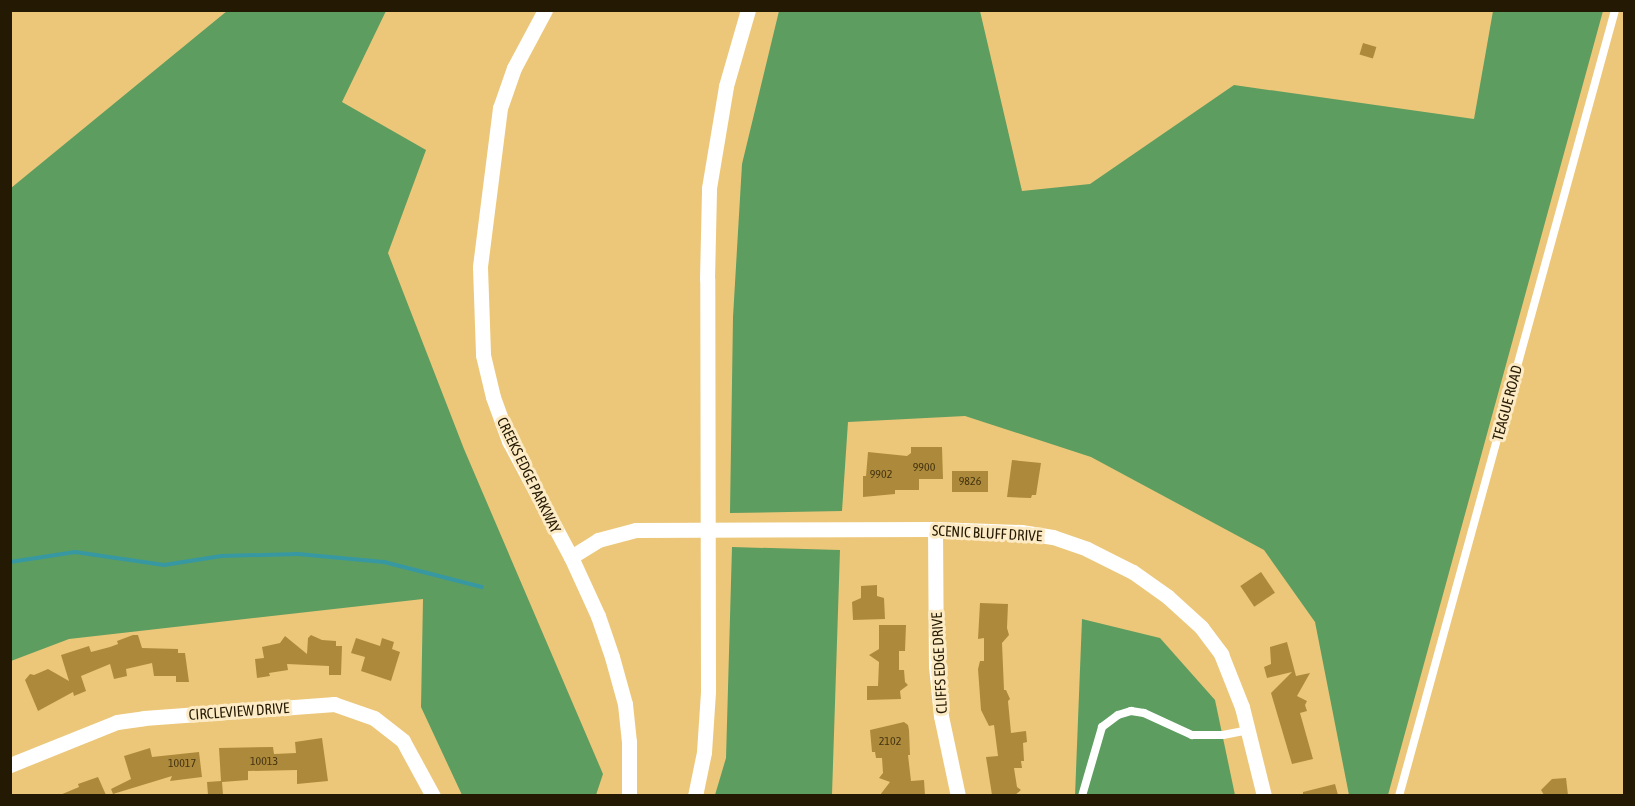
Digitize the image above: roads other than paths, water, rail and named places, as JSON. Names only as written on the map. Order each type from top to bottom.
[{"type":"street","name":"CREEKS EDGE PARKWAY","points":[[545,10],[514,68],[500,108],[480,267],[483,355],[493,397],[509,441],[571,557],[598,616],[625,704],[629,795]]},
{"type":"street","points":[[695,795],[704,752],[708,691],[706,279],[709,188],[726,86],[748,10]]},
{"type":"street","name":"SCENIC BLUFF DRIVE","points":[[571,557],[598,540],[636,530],[707,528],[935,530],[1021,532],[1053,537],[1087,549],[1133,572],[1201,627],[1221,654],[1242,707],[1264,795]]},
{"type":"street","name":"CLIFFS EDGE DRIVE","points":[[935,530],[936,666],[940,716],[958,795]]},
{"type":"street","name":"CIRCLEVIEW DRIVE","points":[[10,765],[117,722],[334,704],[374,718],[403,741],[433,795]]},
{"type":"lane","name":"TEAGUE ROAD","points":[[1399,795],[1615,10]]},
{"type":"lane","points":[[1082,795],[1102,727],[1118,715],[1131,711],[1144,713],[1192,735],[1223,735],[1248,730]]},
{"type":"waterway","points":[[10,562],[75,552],[164,565],[221,556],[298,554],[384,562],[482,587]]}]
